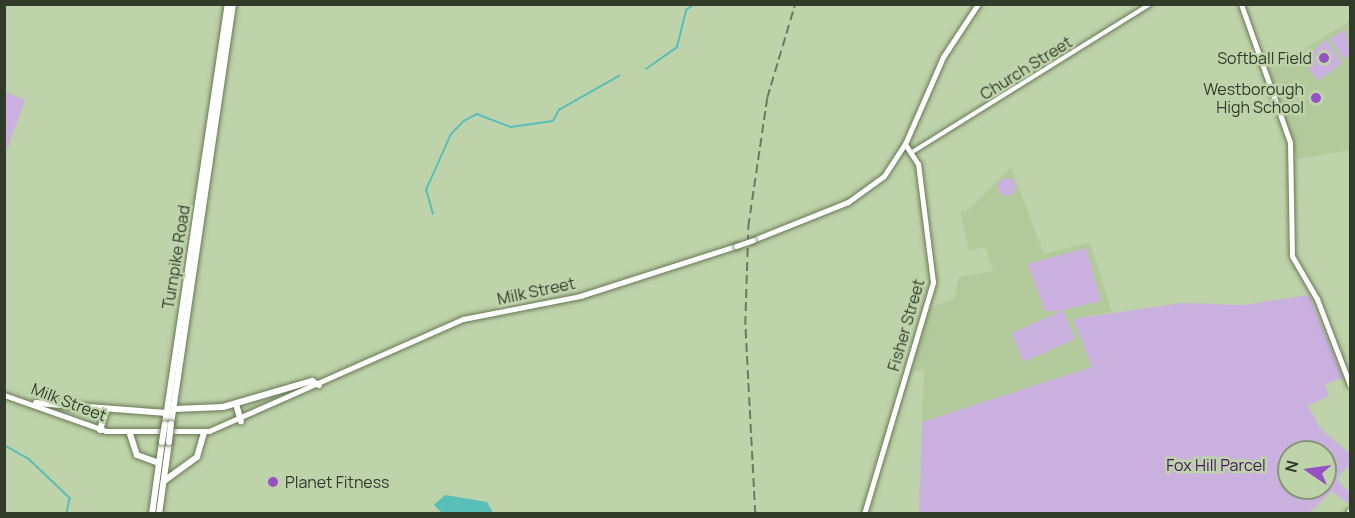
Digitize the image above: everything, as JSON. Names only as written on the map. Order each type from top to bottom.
[{"type":"highway","name":"Turnpike Road","points":[[159,513],[167,454],[167,413],[228,4]]},
{"type":"highway","name":"Turnpike Road","points":[[168,424],[174,409],[233,4]]},
{"type":"highway","points":[[174,409],[236,404],[312,381],[320,385]]},
{"type":"highway","points":[[36,403],[167,413]]},
{"type":"highway","points":[[236,404],[241,421]]},
{"type":"highway","points":[[100,430],[106,410]]},
{"type":"highway","points":[[163,484],[182,465],[200,453],[204,432]]},
{"type":"highway","points":[[130,434],[137,455],[159,463]]},
{"type":"highway","name":"Turnpike Road","points":[[152,513],[159,463],[166,442]]},
{"type":"highway","points":[[167,454],[182,465]]},
{"type":"main road","name":"Milk Street","points":[[4,395],[36,403],[100,430],[130,434],[204,432],[241,421],[463,319],[587,294],[753,240],[861,195],[889,171],[906,144],[943,57],[978,4]]},
{"type":"main road","points":[[1241,4],[1290,142],[1292,256],[1317,299],[1350,385]]},
{"type":"main road","points":[[906,144],[914,152]]},
{"type":"main road","name":"Fisher Street","points":[[864,513],[933,282],[914,152]]},
{"type":"street","name":"Church Street","points":[[914,152],[1150,4]]},
{"type":"shaded area","name":"Westborough High School","points":[[1350,21],[1350,150],[1297,159],[1269,69]]},
{"type":"shaded area","points":[[1011,168],[1044,254],[1090,242],[1112,312],[1073,319],[1092,367],[922,422],[924,371],[912,370],[931,307],[954,299],[959,277],[993,271],[985,247],[969,251],[960,211],[969,209]]},
{"type":"green space","points":[[1345,29],[1350,55],[1344,59],[1330,39]]},
{"type":"green space","name":"Softball Field","points":[[1326,39],[1342,63],[1318,81],[1309,69],[1309,56]]},
{"type":"green space","points":[[5,92],[25,100],[5,155]]},
{"type":"green space","points":[[1003,178],[1011,178],[1016,183],[1014,194],[1003,196],[998,191],[998,183]]},
{"type":"green space","points":[[1086,248],[1101,301],[1063,310],[1075,339],[1023,362],[1012,333],[1062,311],[1045,311],[1028,264]]},
{"type":"green space","name":"Fox Hill Parcel","points":[[1309,295],[1343,378],[1325,384],[1329,396],[1308,406],[1320,428],[1334,440],[1277,440],[1277,500],[1323,500],[1309,513],[919,514],[922,422],[1092,367],[1073,319],[1182,303],[1244,305]]},
{"type":"green space","points":[[1337,443],[1350,454],[1350,464],[1337,479]]},
{"type":"green space","points":[[1337,479],[1350,494],[1350,505],[1337,495]]},
{"type":"water","points":[[445,495],[487,502],[493,513],[442,513],[434,505]]},
{"type":"waterway","points":[[646,69],[677,47],[686,10],[695,4]]},
{"type":"waterway","points":[[433,214],[426,190],[451,134],[464,121],[477,114],[511,127],[553,121],[559,110],[619,76]]},
{"type":"waterway","points":[[4,445],[29,459],[70,498],[67,514]]},
{"type":"railway","points":[[755,514],[745,325],[748,227],[767,98],[795,4]]},
{"type":"place","name":"Softball Field","points":[[1324,58]]},
{"type":"place","name":"Westborough High School","points":[[1316,98]]},
{"type":"place","name":"Planet Fitness","points":[[273,482]]}]
